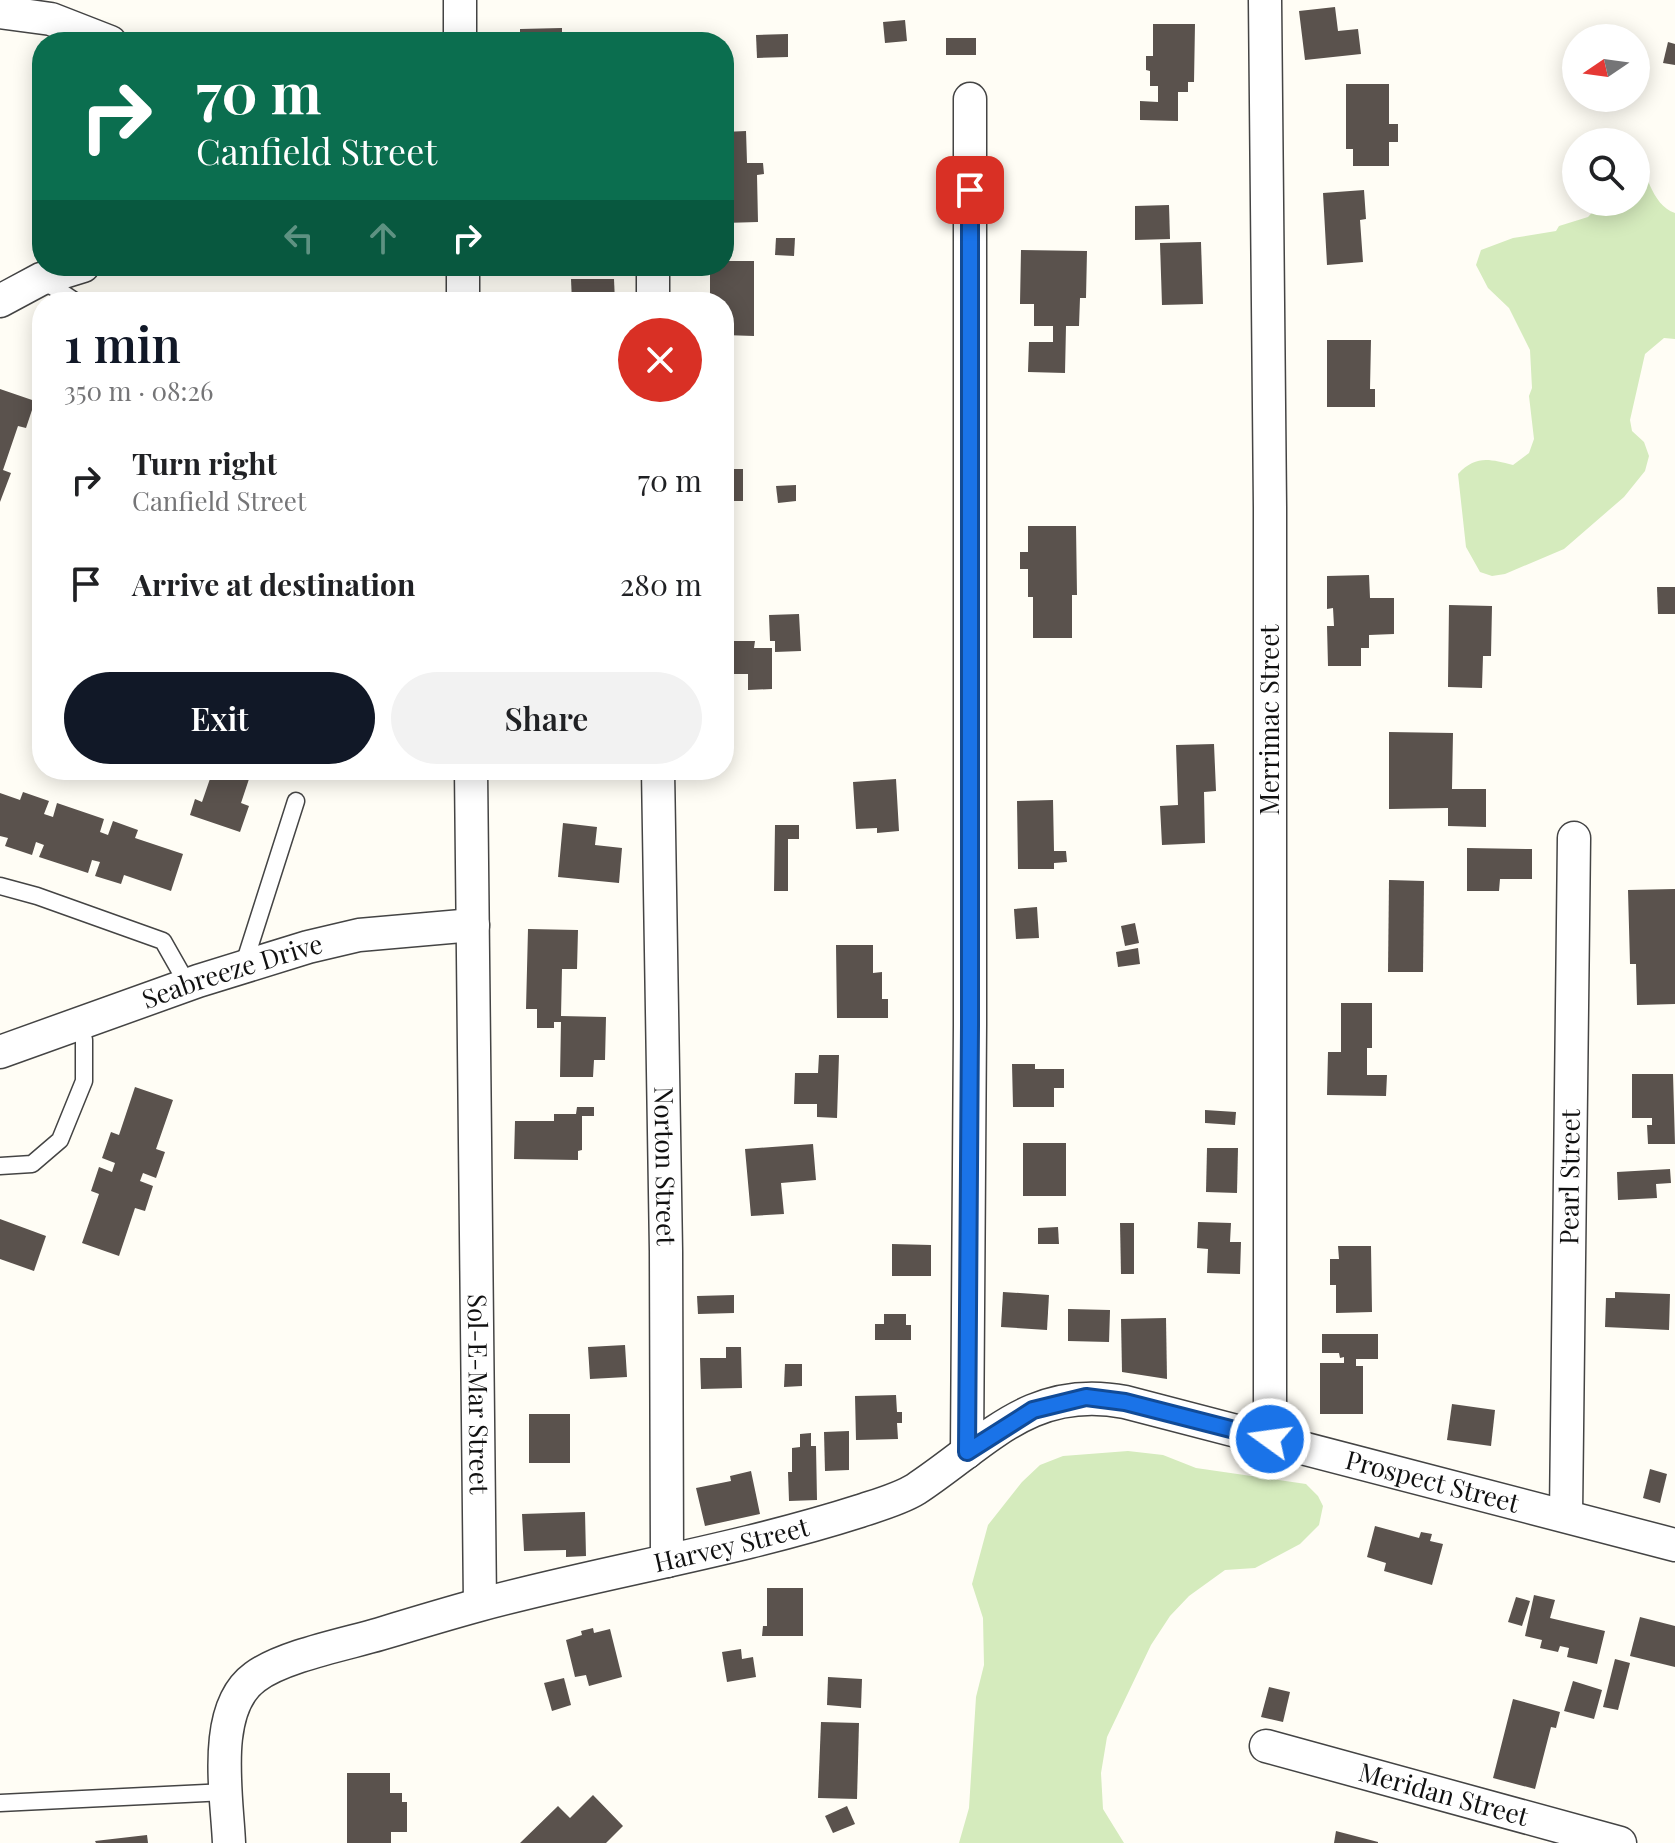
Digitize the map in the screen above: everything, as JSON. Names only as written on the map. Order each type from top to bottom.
[{"type":"street","points":[[460,0],[460,32]]},
{"type":"street","name":"Merrimac Street","points":[[1265,0],[1270,507],[1270,1439]]},
{"type":"street","points":[[0,12],[51,19],[84,32]]},
{"type":"street","points":[[967,1452],[970,99]]},
{"type":"street","points":[[0,301],[51,276]]},
{"type":"street","name":"Sol-E-Mar Street","points":[[471,780],[480,1604]]},
{"type":"street","name":"Norton Street","points":[[658,780],[666,1251],[667,1561]]},
{"type":"street","name":"Pearl Street","points":[[1566,1515],[1574,838]]},
{"type":"street","name":"Seabreeze Drive","points":[[0,1052],[188,985],[308,947],[359,935],[473,925]]},
{"type":"street","name":"Prospect Street","points":[[967,1452],[1033,1410],[1086,1397],[1125,1402],[1675,1545]]},
{"type":"street","name":"Harvey Street","points":[[480,1604],[836,1519],[914,1491],[967,1452]]},
{"type":"street","points":[[229,1843],[227,1726],[233,1706],[255,1677],[291,1660],[480,1604]]},
{"type":"street","name":"Meridan Street","points":[[1266,1746],[1620,1843]]},
{"type":"lane","points":[[41,279],[61,292]]},
{"type":"lane","points":[[243,967],[296,801]]},
{"type":"lane","points":[[0,886],[163,941],[188,985]]},
{"type":"lane","points":[[0,1166],[32,1164],[60,1140],[84,1081],[84,1040],[80,1024]]},
{"type":"lane","points":[[0,1803],[226,1792]]},
{"type":"green space","points":[[1650,184],[1660,202],[1675,213],[1675,339],[1664,338],[1645,354],[1630,420],[1632,431],[1644,442],[1649,456],[1645,471],[1624,497],[1564,549],[1505,574],[1492,576],[1480,572],[1466,547],[1458,474],[1477,461],[1513,465],[1529,453],[1534,439],[1529,396],[1532,388],[1530,350],[1509,308],[1488,288],[1476,265],[1481,250],[1513,238],[1556,231],[1559,226],[1588,217],[1650,216]]},
{"type":"green space","points":[[1128,1451],[1163,1455],[1196,1468],[1306,1484],[1323,1506],[1319,1525],[1300,1544],[1255,1568],[1225,1570],[1189,1596],[1170,1616],[1151,1645],[1107,1737],[1101,1773],[1103,1809],[1124,1843],[959,1843],[969,1808],[976,1697],[984,1665],[983,1618],[972,1584],[988,1525],[1022,1482],[1040,1465],[1063,1456]]},
{"type":"building","points":[[1335,7],[1338,31],[1358,29],[1361,54],[1305,60],[1299,11]]},
{"type":"building","points":[[905,20],[907,41],[885,43],[883,22]]},
{"type":"building","points":[[1153,24],[1195,24],[1194,82],[1188,82],[1188,92],[1178,92],[1178,121],[1140,120],[1140,101],[1158,102],[1158,86],[1150,86],[1150,71],[1146,70],[1146,56],[1153,56]]},
{"type":"building","points":[[562,28],[562,32],[520,32],[520,29]]},
{"type":"building","points":[[788,34],[788,57],[757,58],[756,35]]},
{"type":"building","points":[[946,38],[976,38],[976,55],[946,55]]},
{"type":"building","points":[[1668,42],[1675,44],[1675,65],[1663,63]]},
{"type":"building","points":[[1346,84],[1389,84],[1389,124],[1398,124],[1398,142],[1389,142],[1389,166],[1353,166],[1353,149],[1346,149]]},
{"type":"building","points":[[746,131],[747,163],[763,163],[764,174],[757,175],[758,222],[734,223],[734,132]]},
{"type":"building","points":[[1364,190],[1366,219],[1360,220],[1363,262],[1327,265],[1323,193]]},
{"type":"building","points":[[1169,205],[1170,239],[1135,240],[1135,206]]},
{"type":"building","points":[[776,238],[795,238],[794,256],[775,255]]},
{"type":"building","points":[[1201,242],[1203,304],[1162,305],[1160,243]]},
{"type":"building","points":[[1021,250],[1087,251],[1086,298],[1080,298],[1079,326],[1066,326],[1065,373],[1028,372],[1029,342],[1053,342],[1053,326],[1034,326],[1034,304],[1020,304]]},
{"type":"building","points":[[734,261],[754,261],[754,336],[734,335],[734,292],[710,292],[710,276],[734,276]]},
{"type":"building","points":[[571,279],[614,279],[615,292],[572,292]]},
{"type":"building","points":[[1327,340],[1371,340],[1370,389],[1375,389],[1375,407],[1327,407]]},
{"type":"building","points":[[0,389],[32,400],[32,410],[26,428],[18,426],[3,470],[11,473],[0,502]]},
{"type":"building","points":[[734,469],[743,469],[743,501],[734,501]]},
{"type":"building","points":[[796,485],[796,501],[778,503],[776,486]]},
{"type":"building","points":[[1028,526],[1076,526],[1077,595],[1072,595],[1072,638],[1033,638],[1033,597],[1028,597],[1028,569],[1020,569],[1020,552],[1028,552]]},
{"type":"building","points":[[1369,575],[1370,598],[1394,598],[1394,634],[1369,635],[1369,648],[1361,648],[1361,666],[1328,666],[1327,626],[1334,626],[1333,608],[1327,609],[1327,576]]},
{"type":"building","points":[[1657,587],[1675,587],[1675,614],[1658,614]]},
{"type":"building","points":[[1449,605],[1492,606],[1491,656],[1483,656],[1482,688],[1448,687]]},
{"type":"building","points":[[799,614],[801,651],[775,652],[775,641],[770,641],[769,615]]},
{"type":"building","points":[[734,641],[755,641],[754,648],[772,648],[772,689],[748,690],[748,674],[734,674]]},
{"type":"building","points":[[1389,732],[1453,733],[1452,789],[1486,789],[1486,827],[1448,826],[1448,808],[1389,809]]},
{"type":"building","points":[[1214,744],[1216,791],[1204,792],[1205,843],[1162,845],[1160,806],[1178,805],[1176,745]]},
{"type":"building","points":[[896,779],[899,831],[877,833],[877,828],[856,829],[853,782]]},
{"type":"building","points":[[210,780],[249,780],[241,803],[249,806],[240,832],[190,815],[195,799],[202,802]]},
{"type":"building","points":[[23,792],[49,801],[44,814],[53,817],[57,803],[104,819],[100,832],[108,835],[113,821],[138,830],[135,838],[183,854],[171,891],[124,875],[121,884],[95,876],[100,862],[92,860],[88,873],[39,857],[44,845],[36,842],[32,855],[5,846],[8,838],[0,836],[0,793],[20,800]]},
{"type":"building","points":[[1053,800],[1054,851],[1066,851],[1067,862],[1054,863],[1054,869],[1018,869],[1017,801]]},
{"type":"building","points":[[563,823],[597,827],[595,845],[622,848],[619,883],[558,877]]},
{"type":"building","points":[[775,825],[799,825],[799,839],[788,839],[788,891],[774,891]]},
{"type":"building","points":[[1467,848],[1532,849],[1532,879],[1500,879],[1499,891],[1467,891]]},
{"type":"building","points":[[1389,880],[1424,881],[1423,972],[1388,972]]},
{"type":"building","points":[[1675,889],[1675,1004],[1637,1005],[1636,964],[1630,964],[1628,890]]},
{"type":"building","points":[[1037,907],[1039,938],[1016,939],[1014,909]]},
{"type":"building","points":[[1135,923],[1139,943],[1125,946],[1121,926]]},
{"type":"building","points":[[528,929],[578,930],[577,969],[562,969],[561,1016],[606,1017],[605,1060],[594,1060],[593,1077],[560,1077],[561,1022],[554,1022],[554,1028],[537,1028],[537,1009],[526,1009]]},
{"type":"building","points":[[836,945],[873,945],[873,973],[882,972],[882,999],[888,999],[888,1018],[837,1018]]},
{"type":"building","points":[[1138,948],[1140,964],[1118,967],[1116,952]]},
{"type":"building","points":[[1341,1003],[1372,1003],[1372,1048],[1367,1048],[1367,1075],[1387,1075],[1386,1096],[1327,1095],[1328,1052],[1341,1052]]},
{"type":"building","points":[[819,1055],[839,1055],[837,1118],[817,1117],[817,1104],[794,1104],[795,1073],[818,1073]]},
{"type":"building","points":[[1012,1064],[1035,1064],[1035,1069],[1064,1069],[1064,1088],[1054,1088],[1054,1107],[1013,1107]]},
{"type":"building","points":[[1632,1074],[1673,1074],[1675,1144],[1648,1144],[1647,1125],[1652,1125],[1652,1118],[1632,1118]]},
{"type":"building","points":[[135,1087],[173,1100],[156,1149],[165,1152],[156,1178],[143,1173],[140,1181],[153,1186],[145,1211],[135,1208],[119,1256],[82,1243],[99,1194],[91,1191],[99,1167],[112,1172],[115,1163],[102,1158],[111,1132],[119,1135]]},
{"type":"building","points":[[577,1107],[594,1107],[594,1116],[582,1116],[582,1150],[578,1151],[578,1160],[514,1159],[515,1121],[554,1121],[554,1114],[576,1114]]},
{"type":"building","points":[[1205,1110],[1236,1112],[1235,1125],[1205,1123]]},
{"type":"building","points":[[1023,1143],[1066,1143],[1066,1196],[1023,1196]]},
{"type":"building","points":[[813,1144],[816,1180],[781,1183],[784,1214],[751,1216],[745,1149]]},
{"type":"building","points":[[1207,1148],[1238,1148],[1237,1193],[1206,1192]]},
{"type":"building","points":[[1670,1169],[1671,1183],[1656,1184],[1657,1198],[1618,1200],[1617,1172]]},
{"type":"building","points":[[0,1219],[46,1236],[34,1271],[0,1259]]},
{"type":"building","points":[[1198,1222],[1231,1223],[1230,1242],[1241,1242],[1240,1274],[1207,1273],[1208,1249],[1197,1248]]},
{"type":"building","points":[[1120,1223],[1134,1223],[1134,1274],[1121,1274]]},
{"type":"building","points":[[1058,1227],[1059,1244],[1038,1244],[1038,1228]]},
{"type":"building","points":[[892,1244],[931,1245],[931,1276],[892,1276]]},
{"type":"building","points":[[1338,1246],[1371,1246],[1372,1312],[1336,1313],[1336,1285],[1330,1285],[1330,1259],[1339,1259]]},
{"type":"building","points":[[1003,1292],[1049,1295],[1047,1330],[1001,1327]]},
{"type":"building","points":[[1615,1292],[1670,1294],[1669,1330],[1605,1327],[1606,1298],[1615,1298]]},
{"type":"building","points":[[734,1295],[734,1313],[698,1314],[697,1296]]},
{"type":"building","points":[[1068,1309],[1110,1310],[1109,1342],[1068,1341]]},
{"type":"building","points":[[884,1314],[906,1314],[906,1325],[911,1325],[911,1340],[875,1340],[875,1324],[884,1324]]},
{"type":"building","points":[[1166,1318],[1167,1379],[1122,1372],[1121,1319]]},
{"type":"building","points":[[1322,1334],[1378,1334],[1378,1359],[1356,1359],[1356,1366],[1363,1366],[1363,1414],[1320,1414],[1320,1363],[1344,1363],[1344,1357],[1340,1358],[1339,1353],[1322,1353]]},
{"type":"building","points":[[625,1345],[627,1377],[590,1379],[588,1347]]},
{"type":"building","points":[[726,1347],[741,1347],[742,1388],[701,1389],[700,1358],[726,1358]]},
{"type":"building","points":[[785,1364],[802,1364],[802,1386],[784,1387]]},
{"type":"building","points":[[896,1395],[897,1412],[902,1412],[902,1423],[897,1423],[898,1439],[856,1440],[855,1396]]},
{"type":"building","points":[[1452,1404],[1495,1410],[1491,1446],[1447,1440]]},
{"type":"building","points":[[529,1414],[570,1414],[570,1463],[529,1463]]},
{"type":"building","points":[[849,1431],[849,1470],[825,1471],[824,1432]]},
{"type":"building","points":[[811,1433],[811,1446],[816,1446],[817,1500],[789,1501],[788,1472],[792,1472],[792,1448],[800,1447],[800,1434]]},
{"type":"building","points":[[1650,1469],[1667,1474],[1660,1503],[1643,1498]]},
{"type":"building","points":[[751,1471],[760,1514],[705,1526],[696,1488],[731,1481],[730,1476]]},
{"type":"building","points":[[585,1512],[586,1556],[566,1557],[566,1550],[524,1551],[522,1514]]},
{"type":"building","points":[[1375,1526],[1419,1538],[1421,1532],[1432,1534],[1430,1541],[1443,1544],[1432,1585],[1384,1571],[1386,1563],[1367,1557]]},
{"type":"building","points":[[767,1588],[803,1588],[803,1636],[762,1636],[763,1626],[767,1626]]},
{"type":"building","points":[[1534,1595],[1555,1600],[1550,1618],[1605,1631],[1597,1664],[1567,1657],[1569,1648],[1560,1646],[1558,1652],[1540,1648],[1542,1640],[1525,1636]]},
{"type":"building","points":[[1516,1597],[1530,1601],[1522,1626],[1508,1622]]},
{"type":"building","points":[[1640,1617],[1675,1626],[1675,1667],[1630,1656]]},
{"type":"building","points":[[593,1628],[594,1633],[610,1629],[622,1677],[589,1686],[586,1675],[575,1677],[566,1640]]},
{"type":"building","points":[[741,1649],[742,1659],[753,1657],[756,1677],[727,1682],[722,1652]]},
{"type":"building","points":[[1615,1659],[1630,1663],[1618,1710],[1603,1707]]},
{"type":"building","points":[[828,1677],[862,1679],[861,1708],[827,1705]]},
{"type":"building","points":[[564,1678],[571,1705],[552,1711],[544,1683]]},
{"type":"building","points":[[1573,1681],[1602,1690],[1594,1719],[1564,1711]]},
{"type":"building","points":[[1269,1687],[1290,1692],[1283,1722],[1261,1717]]},
{"type":"building","points":[[1513,1699],[1560,1712],[1556,1728],[1551,1727],[1535,1789],[1493,1778]]},
{"type":"building","points":[[821,1722],[859,1723],[857,1799],[818,1798]]},
{"type":"building","points":[[347,1773],[390,1773],[390,1793],[402,1793],[402,1802],[407,1802],[407,1832],[391,1832],[391,1843],[347,1843]]},
{"type":"building","points":[[593,1795],[623,1826],[606,1843],[520,1843],[558,1806],[570,1818]]},
{"type":"building","points":[[847,1806],[855,1824],[833,1833],[825,1816]]},
{"type":"building","points":[[1336,1831],[1378,1842],[1378,1843],[1334,1843]]},
{"type":"building","points":[[147,1835],[148,1843],[95,1841]]},
{"type":"route","points":[[970,190],[967,1452],[1033,1410],[1086,1397],[1125,1402],[1270,1439]]}]
